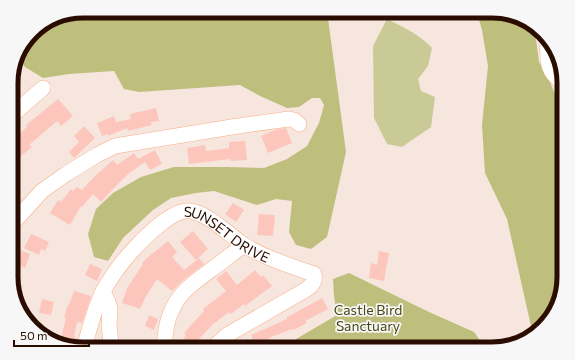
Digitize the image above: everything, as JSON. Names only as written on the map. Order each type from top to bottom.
[{"type":"street","points":[[547,49],[547,58],[550,69],[557,79]]},
{"type":"street","points":[[18,110],[43,88]]},
{"type":"street","points":[[18,217],[42,191],[66,174],[115,146],[289,119],[294,120],[299,124]]},
{"type":"street","name":"SUNSET DRIVE","points":[[86,342],[95,309],[103,292],[131,252],[159,226],[174,214],[183,210],[203,215],[244,245],[314,274],[315,278],[312,285],[307,289],[227,335],[219,342]]},
{"type":"street","points":[[165,342],[171,310],[179,297],[190,285],[244,245]]},
{"type":"street","points":[[103,292],[110,309],[109,326],[111,342]]},
{"type":"green space","points":[[328,18],[346,152],[327,237],[311,249],[296,245],[289,232],[292,201],[276,199],[257,205],[214,191],[171,198],[153,210],[123,238],[108,261],[94,257],[88,234],[96,209],[113,193],[141,177],[174,167],[264,168],[287,159],[307,146],[319,123],[324,105],[320,98],[312,98],[299,107],[287,108],[240,85],[139,92],[124,89],[114,71],[69,74],[43,78],[25,67],[22,62],[31,43],[47,29],[70,19]]},
{"type":"green space","points":[[478,18],[492,18],[509,20],[517,23],[535,35],[539,62],[548,77],[557,100],[557,281],[554,298],[550,306],[546,313],[532,329],[507,219],[485,173],[482,125],[488,66]]},
{"type":"green space","points":[[387,19],[416,35],[432,48],[428,66],[418,79],[421,91],[435,97],[431,127],[402,147],[387,144],[374,118],[373,46]]},
{"type":"green space","name":"Castle Bird Sanctuary","points":[[349,273],[474,332],[481,342],[291,342],[337,315],[333,279]]},
{"type":"building","points":[[58,99],[73,116],[61,126],[57,121],[29,145],[32,147],[20,157],[18,155],[18,135],[28,126],[26,125]]},
{"type":"building","points":[[156,108],[159,121],[151,122],[152,125],[128,131],[127,128],[108,136],[108,134],[102,136],[97,123],[114,116],[116,122],[131,119],[130,114]]},
{"type":"building","points":[[84,126],[95,138],[74,158],[69,152],[79,142],[74,136]]},
{"type":"building","points":[[286,128],[292,143],[268,153],[261,136],[275,130]]},
{"type":"building","points":[[245,141],[247,160],[231,161],[230,159],[189,164],[187,148],[205,145],[206,151],[229,148],[229,142]]},
{"type":"building","points":[[155,150],[162,164],[150,170],[145,162],[128,174],[101,202],[93,194],[82,207],[81,206],[70,225],[50,213],[58,200],[61,202],[71,189],[73,191],[77,187],[82,190],[113,160],[117,165],[134,153],[138,159]]},
{"type":"building","points":[[233,203],[244,210],[236,222],[225,214]]},
{"type":"building","points":[[259,214],[275,215],[273,236],[257,235]]},
{"type":"building","points":[[193,231],[208,249],[196,260],[180,242]]},
{"type":"building","points":[[31,234],[49,242],[45,251],[41,249],[39,255],[24,248]]},
{"type":"building","points":[[168,241],[177,252],[172,257],[184,270],[199,258],[204,264],[183,280],[172,291],[157,279],[140,309],[122,303],[127,288],[143,264],[142,263]]},
{"type":"building","points":[[18,249],[30,254],[25,268],[21,266],[18,277]]},
{"type":"building","points":[[379,251],[389,253],[384,281],[369,278],[371,263],[377,265]]},
{"type":"building","points":[[90,264],[102,269],[97,281],[85,275]]},
{"type":"building","points":[[255,270],[261,277],[263,275],[272,286],[245,306],[244,304],[231,314],[229,312],[212,325],[197,342],[182,342],[186,334],[184,333],[204,311],[203,309],[226,291],[216,279],[226,271],[237,285]]},
{"type":"building","points":[[74,291],[91,296],[82,323],[77,322],[74,337],[78,338],[77,342],[61,338],[66,318],[64,318]]},
{"type":"building","points":[[322,298],[328,309],[305,321],[307,323],[293,330],[292,329],[269,338],[270,341],[254,342],[251,335],[287,319],[287,317]]},
{"type":"building","points":[[42,299],[54,302],[51,315],[39,313]]},
{"type":"building","points":[[149,315],[158,319],[154,330],[145,326]]}]
